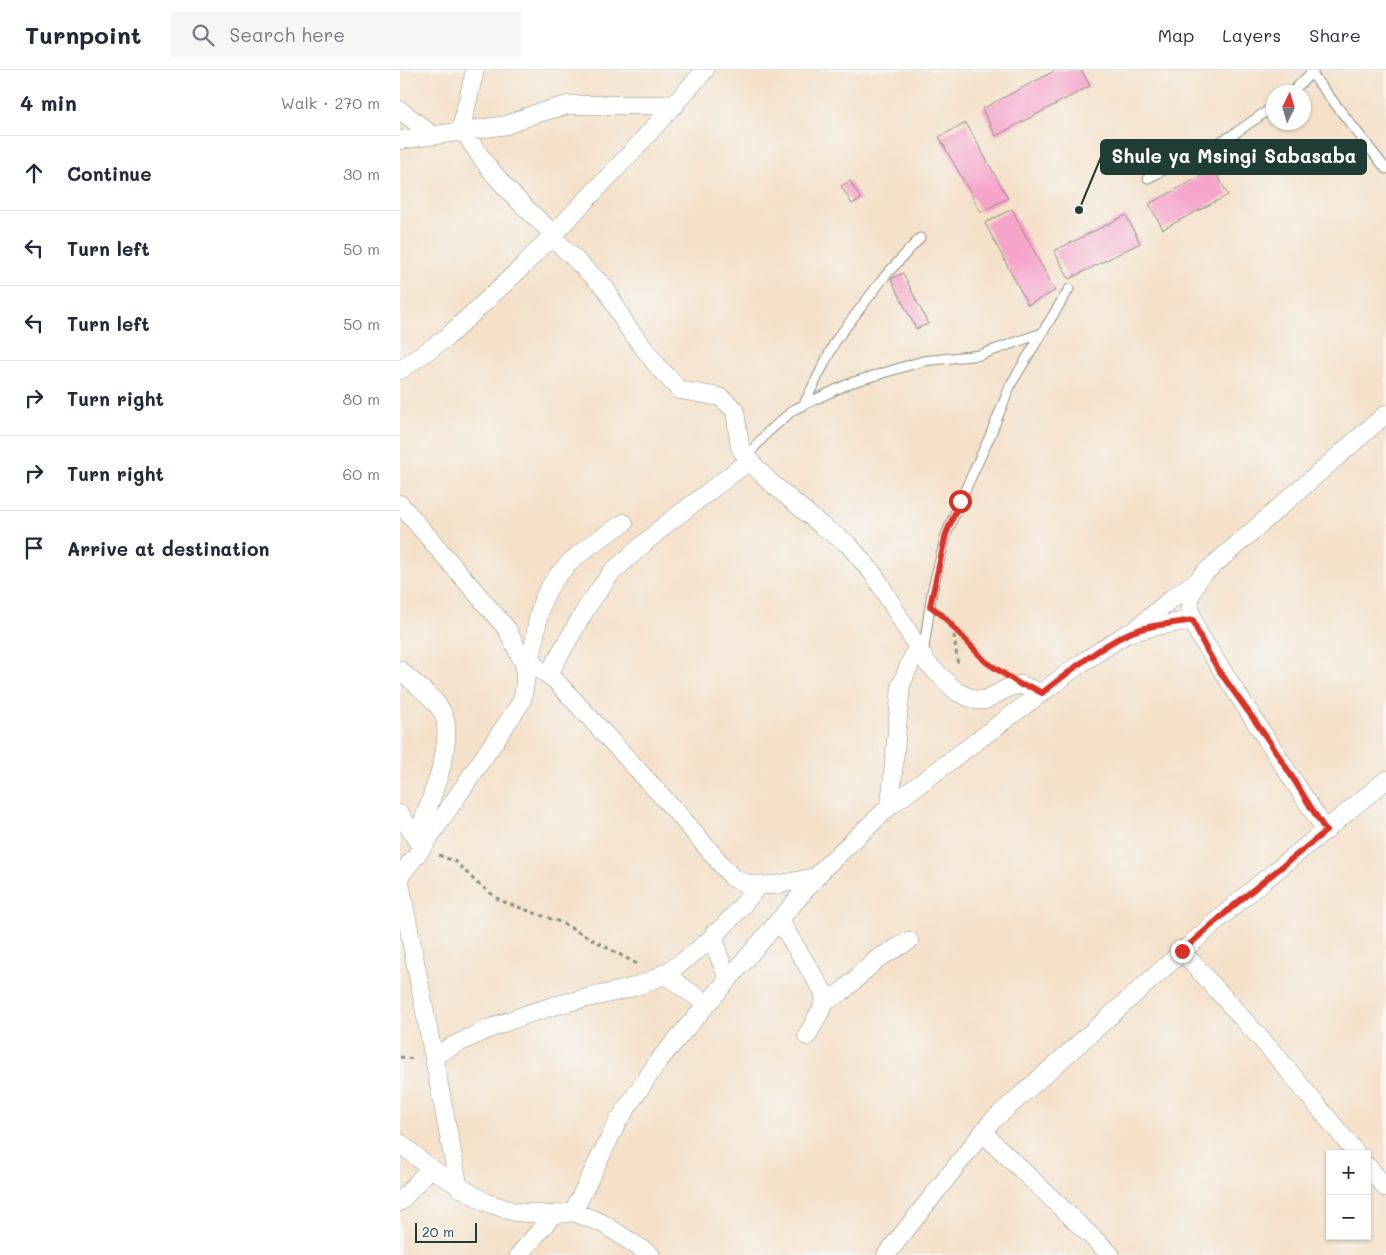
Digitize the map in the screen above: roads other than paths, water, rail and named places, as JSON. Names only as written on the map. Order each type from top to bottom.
[{"type":"street","points":[[475,70],[462,132],[496,177],[528,212],[606,289],[626,325],[658,368],[680,390],[720,397],[734,410],[740,447],[747,459],[822,526],[848,544],[875,576],[927,663],[962,694],[975,700],[985,700],[1012,686],[1021,685],[1031,687],[1042,693]]},
{"type":"street","points":[[400,370],[446,338],[553,235],[676,105],[705,70]]},
{"type":"street","points":[[400,140],[507,125],[534,114],[568,105],[676,105]]},
{"type":"street","points":[[400,110],[432,135]]},
{"type":"street","points":[[1132,633],[1171,599],[1198,581],[1386,414]]},
{"type":"street","points":[[548,675],[587,607],[611,573],[665,525],[747,459]]},
{"type":"street","points":[[400,504],[507,630],[526,659],[548,675],[620,750],[732,876],[742,884],[764,887],[816,877]]},
{"type":"street","points":[[400,876],[419,846],[522,701],[526,684],[526,659],[542,604],[558,577],[572,559],[624,523]]},
{"type":"street","points":[[1198,581],[1189,594],[1190,612],[1198,633],[1222,674],[1266,735],[1326,831]]},
{"type":"street","points":[[573,1212],[618,1121],[659,1060],[816,877],[890,806],[1080,664],[1126,634],[1156,626],[1193,620]]},
{"type":"street","points":[[890,806],[902,685],[920,652]]},
{"type":"street","points":[[400,670],[422,688],[440,708],[448,729],[438,776],[419,846]]},
{"type":"street","points":[[886,1255],[998,1115],[1238,902],[1386,780]]},
{"type":"street","points":[[400,814],[419,846]]},
{"type":"street","points":[[400,883],[459,1188]]},
{"type":"street","points":[[434,1056],[476,1033],[516,1016],[661,976],[684,962],[758,886]]},
{"type":"street","points":[[779,920],[817,980],[825,1002]]},
{"type":"street","points":[[714,933],[718,954],[728,979]]},
{"type":"street","points":[[807,1036],[825,1002],[843,991],[878,959],[909,941]]},
{"type":"street","points":[[1182,951],[1278,1058],[1354,1150]]},
{"type":"street","points":[[661,976],[706,1004]]},
{"type":"street","points":[[983,1132],[1111,1255]]},
{"type":"street","points":[[400,1143],[430,1168],[459,1188],[485,1202],[516,1212],[553,1215],[573,1212],[602,1223],[651,1255]]},
{"type":"street","points":[[400,1202],[430,1168]]},
{"type":"street","points":[[1371,1171],[1386,1188]]},
{"type":"street","points":[[519,1255],[553,1215]]},
{"type":"lane","points":[[1299,85],[1312,71],[1386,169]]},
{"type":"lane","points":[[1148,178],[1231,136],[1266,112]]},
{"type":"lane","points":[[804,404],[836,340],[885,276],[920,238]]},
{"type":"lane","points":[[920,652],[946,534],[1011,384],[1069,288]]},
{"type":"lane","points":[[747,459],[767,433],[793,410],[850,383],[914,363],[980,355],[1042,333]]},
{"type":"place","name":"Shule ya Msingi Sabasaba","points":[[1079,210]]}]
